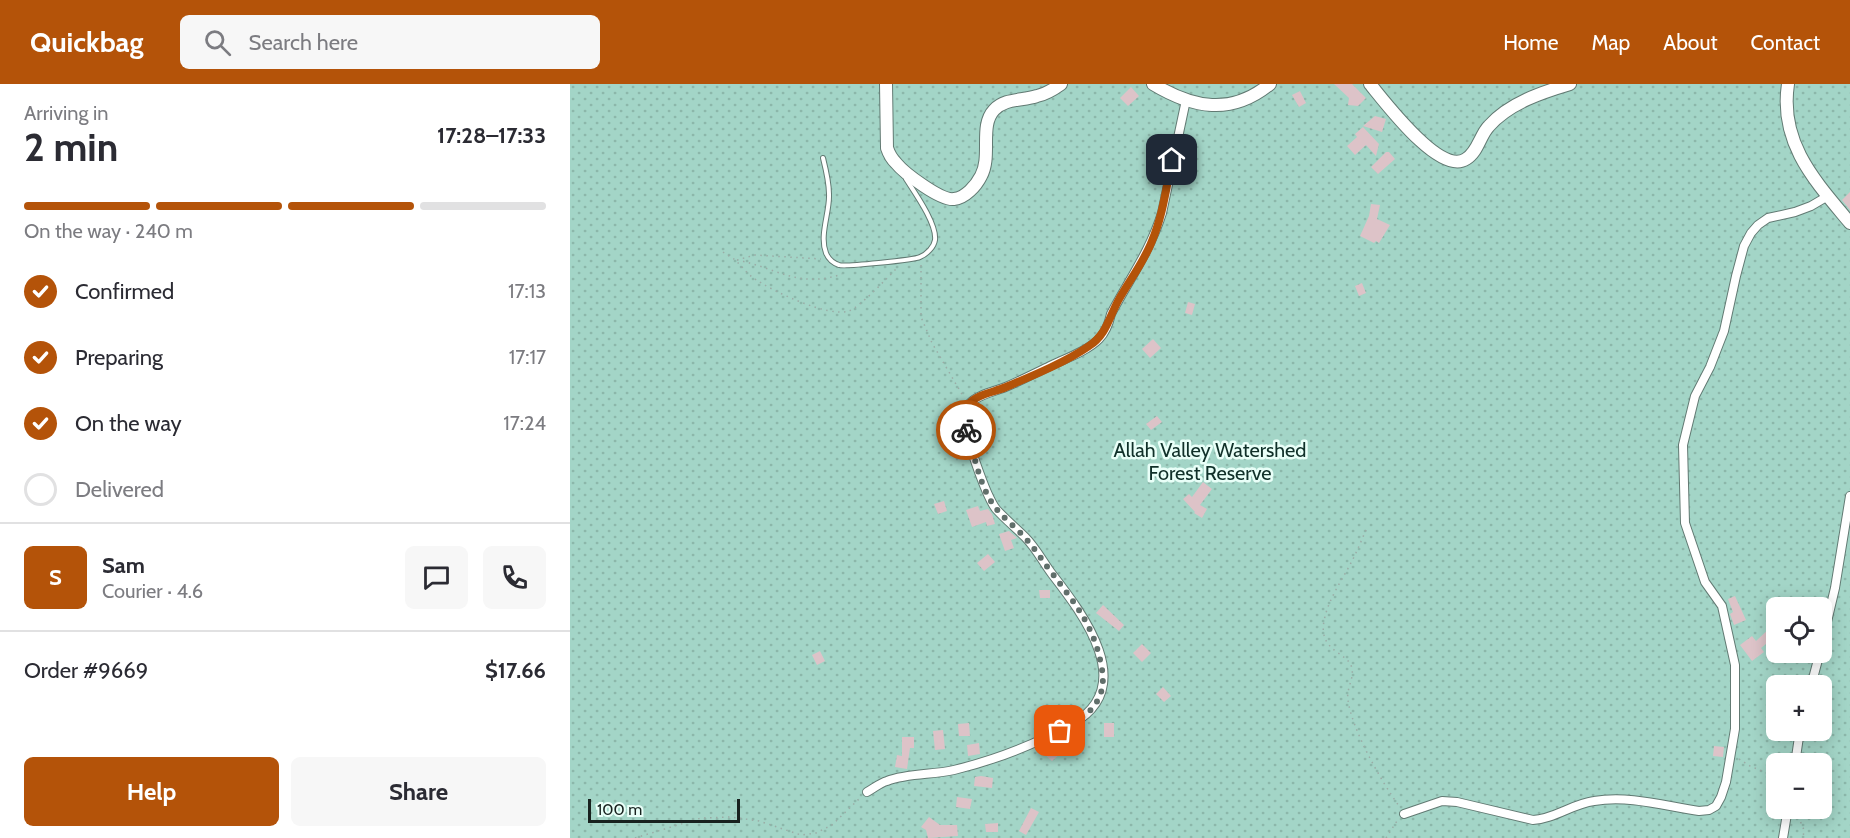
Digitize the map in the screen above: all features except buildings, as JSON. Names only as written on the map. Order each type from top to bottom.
[{"type":"street","points":[[886,84],[887,148],[890,156],[898,166],[933,192],[953,200],[973,188],[985,168],[987,123],[991,113],[1006,102],[1036,97],[1048,93],[1061,84]]},
{"type":"street","points":[[1153,84],[1186,100],[1214,105],[1236,104],[1270,84]]},
{"type":"street","points":[[1370,84],[1417,139],[1447,161],[1458,162],[1466,160],[1491,123],[1502,115],[1521,103],[1570,84]]},
{"type":"street","points":[[1788,84],[1786,114],[1791,137],[1804,163],[1850,223]]},
{"type":"street","points":[[867,792],[887,780],[952,771],[986,761],[1049,735],[1076,722],[1088,713],[1102,691],[1104,676],[1091,628],[1080,609],[1039,554],[996,509],[988,497],[965,426],[964,414],[968,405],[975,399],[1064,360],[1099,339],[1151,244],[1162,213],[1186,100]]},
{"type":"street","points":[[1404,814],[1442,801],[1457,802],[1533,820],[1543,820],[1575,805],[1594,801],[1623,799],[1699,811],[1709,810],[1716,806],[1721,797],[1732,754],[1735,729],[1735,665],[1722,606],[1705,582],[1685,523],[1683,445],[1695,396],[1710,367],[1724,331],[1744,246],[1750,233],[1768,218],[1803,209],[1828,196]]},
{"type":"street","points":[[1832,601],[1850,496]]},
{"type":"street","points":[[1783,838],[1786,819]]},
{"type":"lane","points":[[823,158],[829,194],[824,239],[826,254],[837,265],[846,266],[904,261],[921,257],[934,244],[932,225],[898,166]]},
{"type":"path","points":[[723,252],[736,260],[755,280],[822,310],[837,312],[850,310],[860,303],[904,261]]},
{"type":"path","points":[[736,260],[755,255],[830,259]]},
{"type":"path","points":[[921,257],[919,294],[921,317],[932,343],[968,405]]},
{"type":"path","points":[[736,260],[756,264],[779,274],[809,280],[841,274],[862,263]]},
{"type":"path","points":[[1366,530],[1334,594],[1324,621],[1324,635],[1329,646],[1352,665],[1353,671],[1347,694],[1349,712],[1385,786],[1404,814],[1386,838]]},
{"type":"path","points":[[1732,754],[1750,766],[1766,773]]},
{"type":"path","points":[[635,838],[700,818],[731,817],[759,821],[801,835],[816,833],[832,825],[867,792]]},
{"type":"path","points":[[1800,819],[1804,830],[1803,838]]},
{"type":"green space","name":"Allah Valley Watershed Forest Reserve","points":[[570,84],[1850,84],[1850,838],[570,838]]},
{"type":"way so far","points":[[966,430],[988,497],[996,509],[1026,538],[1080,609],[1091,628],[1098,650],[1104,676],[1102,691],[1088,713],[1060,731]]},
{"type":"route","points":[[966,430],[964,414],[968,405],[975,399],[1064,360],[1099,339],[1151,244],[1162,213],[1172,160]]}]
